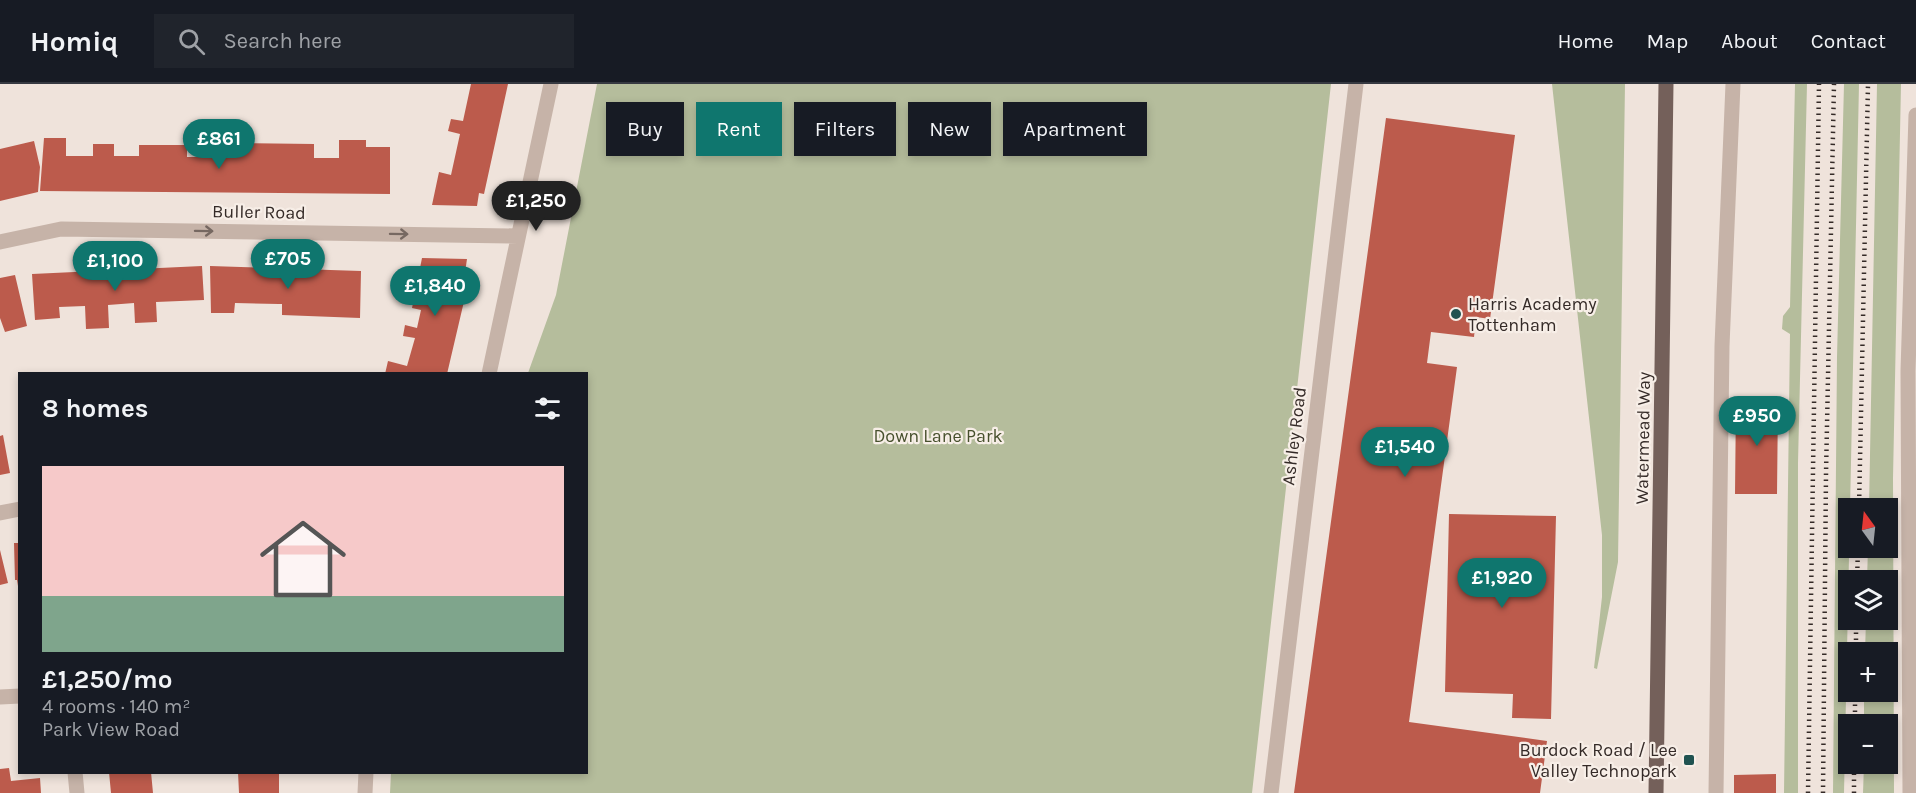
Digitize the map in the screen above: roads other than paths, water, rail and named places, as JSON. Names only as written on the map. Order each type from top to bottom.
[{"type":"main road","name":"Watermead Way","points":[[1656,793],[1666,84]]},
{"type":"street","points":[[489,372],[551,84]]},
{"type":"street","name":"Ashley Road","points":[[1271,793],[1356,84]]},
{"type":"street","points":[[1716,793],[1722,346],[1733,84]]},
{"type":"street","points":[[1910,793],[1908,371],[1916,115]]},
{"type":"street","name":"Buller Road","points":[[0,243],[61,229],[518,236]]},
{"type":"street","points":[[0,513],[18,509]]},
{"type":"street","points":[[0,697],[18,696]]},
{"type":"street","points":[[75,774],[77,793]]},
{"type":"street","points":[[365,793],[366,774]]},
{"type":"railway","points":[[1808,793],[1819,84]]},
{"type":"railway","points":[[1823,793],[1826,474],[1834,84]]},
{"type":"railway","points":[[1859,498],[1868,84]]},
{"type":"railway","points":[[1857,570],[1858,558]]},
{"type":"railway","points":[[1856,630],[1856,642]]},
{"type":"railway","points":[[1855,702],[1855,714]]},
{"type":"railway","points":[[1854,774],[1854,793]]},
{"type":"place","name":"Harris Academy Tottenham","points":[[1456,314]]},
{"type":"place","name":"Burdock Road / Lee Valley Technopark","points":[[1689,760]]},
{"type":"park label","name":"Down Lane Park","points":[[938,436]]}]
